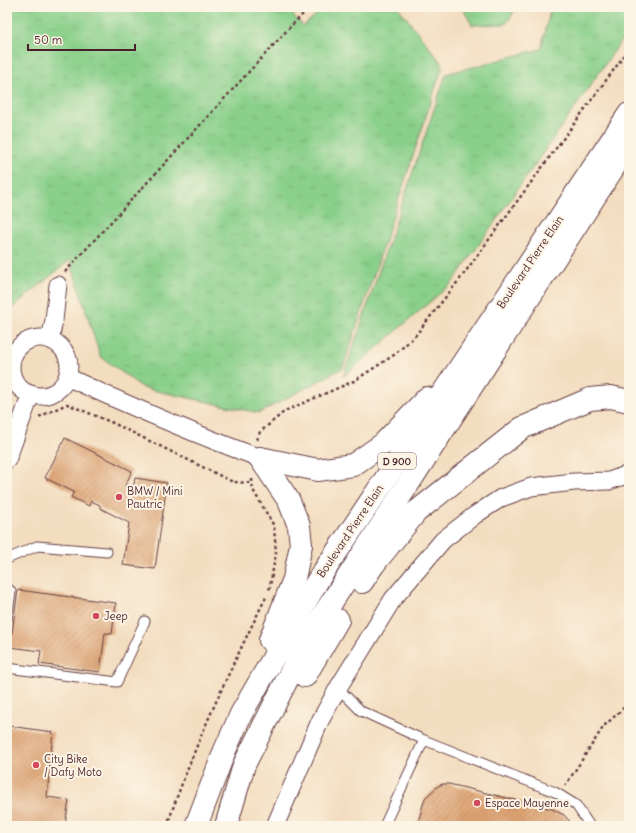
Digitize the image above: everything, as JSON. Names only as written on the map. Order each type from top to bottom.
[{"type":"main road","name":"Boulevard Pierre Elain","points":[[196,826],[240,714],[318,580],[629,114]]},
{"type":"main road","name":"Boulevard Pierre Elain","points":[[226,826],[244,765],[307,640],[629,144]]},
{"type":"main road","points":[[256,460],[318,470],[353,465],[383,444],[469,353]]},
{"type":"main road","points":[[234,796],[327,638],[374,564],[416,512],[522,428],[590,399],[611,397],[629,401]]},
{"type":"main road","points":[[240,714],[294,579],[301,545],[299,526],[290,501],[256,460]]},
{"type":"street","points":[[50,340],[58,285]]},
{"type":"street","points":[[7,460],[28,402],[39,396],[56,391],[67,377],[69,368],[68,359],[58,344],[50,340],[41,338],[31,339],[16,350],[10,359],[15,380],[23,390],[28,402]]},
{"type":"street","points":[[67,377],[122,403],[256,460]]},
{"type":"street","points":[[275,826],[320,721],[338,688],[393,598],[443,540],[475,515],[501,498],[531,487],[574,482],[609,481],[629,474]]},
{"type":"lane","points":[[7,559],[37,546],[107,552]]},
{"type":"lane","points":[[7,588],[11,591],[7,619]]},
{"type":"lane","points":[[7,668],[118,682],[145,620]]},
{"type":"lane","points":[[338,688],[361,711],[424,740],[559,794],[576,805],[590,826]]},
{"type":"lane","points":[[384,826],[424,740]]},
{"type":"path","points":[[58,285],[66,269],[310,7]]},
{"type":"path","points":[[167,826],[178,792],[226,678],[269,592],[276,553],[274,526],[253,490],[252,483],[260,432],[285,411],[354,381],[394,355],[415,336],[463,275],[629,48]]},
{"type":"path","points":[[28,402],[40,417],[67,404],[114,423],[233,482],[252,483]]},
{"type":"path","points":[[559,794],[604,726],[629,703]]},
{"type":"green space","points":[[7,7],[286,7],[303,26],[325,7],[398,7],[443,65],[343,368],[259,413],[143,388],[100,356],[70,260],[7,312]]},
{"type":"green space","points":[[462,7],[517,7],[506,24],[472,25]]},
{"type":"green space","points":[[551,7],[629,7],[629,30],[452,283],[343,377],[446,74],[541,49]]},
{"type":"building","points":[[65,438],[132,471],[125,486],[133,490],[135,478],[167,483],[155,569],[123,565],[129,523],[100,508],[100,505],[91,501],[89,506],[71,497],[74,492],[45,478]]},
{"type":"building","points":[[18,590],[116,603],[112,634],[105,633],[100,672],[39,664],[41,651],[10,647]]},
{"type":"building","points":[[9,726],[53,732],[47,797],[69,800],[65,825],[7,826],[7,727]]},
{"type":"building","name":"Espace Mayenne","points":[[449,784],[552,809],[564,815],[574,826],[417,826],[425,798],[438,786]]},
{"type":"place","name":"BMW / Mini Pautric","points":[[119,497]]},
{"type":"place","name":"Jeep","points":[[96,616]]},
{"type":"place","name":"City Bike / Dafy Moto","points":[[36,765]]},
{"type":"place","name":"Espace Mayenne","points":[[477,803]]}]
